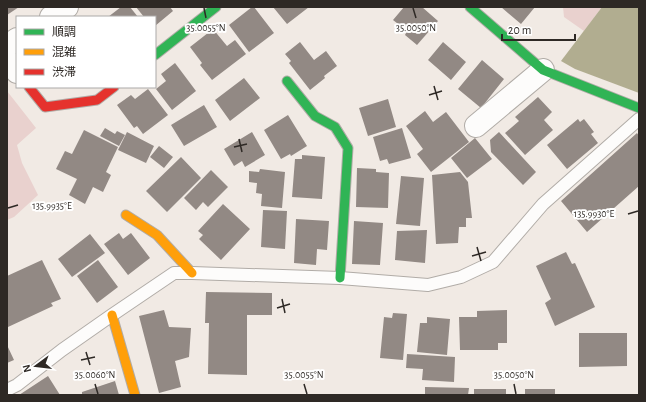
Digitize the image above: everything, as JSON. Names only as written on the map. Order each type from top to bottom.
[{"type":"street","points":[[53,16],[67,7]]},
{"type":"street","points":[[156,54],[216,7]]},
{"type":"street","points":[[470,7],[543,70],[639,108]]},
{"type":"street","points":[[7,46],[16,40]]},
{"type":"street","points":[[7,60],[16,71]]},
{"type":"street","points":[[476,126],[543,70]]},
{"type":"street","points":[[287,81],[315,116],[335,127],[348,148],[340,278]]},
{"type":"street","points":[[30,88],[46,107],[97,100],[113,88]]},
{"type":"street","points":[[126,215],[157,235],[192,273]]},
{"type":"street","points":[[112,315],[135,395]]},
{"type":"lane","points":[[7,390],[17,385],[62,350],[174,273],[340,278],[428,285],[461,277],[493,262],[543,204],[639,119]]},
{"type":"shaded area","points":[[563,7],[602,7],[584,31],[564,17]]},
{"type":"shaded area","points":[[602,7],[639,7],[639,93],[575,69],[561,61]]},
{"type":"shaded area","points":[[7,91],[36,128],[17,145],[22,163],[38,195],[14,217],[7,220]]},
{"type":"building","points":[[7,7],[19,7],[7,15]]},
{"type":"building","points":[[121,7],[130,7],[137,16],[109,16]]},
{"type":"building","points":[[136,7],[170,7],[173,11],[156,25],[156,16],[143,16]]},
{"type":"building","points":[[254,7],[274,33],[249,52],[229,25]]},
{"type":"building","points":[[273,7],[309,7],[287,24]]},
{"type":"building","points":[[404,7],[422,7],[438,21],[417,45],[405,35],[407,31],[393,20]]},
{"type":"building","points":[[501,7],[535,7],[521,24]]},
{"type":"building","points":[[213,29],[227,46],[235,40],[246,54],[212,80],[200,65],[202,63],[190,47]]},
{"type":"building","points":[[300,42],[314,60],[326,51],[337,66],[310,90],[289,63],[291,61],[285,54]]},
{"type":"building","points":[[443,42],[466,62],[451,80],[428,60]]},
{"type":"building","points":[[482,60],[504,79],[481,108],[458,89]]},
{"type":"building","points":[[175,63],[196,91],[172,110],[156,89],[166,81],[161,74]]},
{"type":"building","points":[[244,78],[260,98],[230,121],[215,100]]},
{"type":"building","points":[[148,89],[168,115],[143,134],[137,126],[134,128],[117,105],[131,95],[135,99]]},
{"type":"building","points":[[538,97],[552,112],[544,120],[553,130],[525,155],[505,133],[519,121],[515,117]]},
{"type":"building","points":[[388,99],[396,127],[368,136],[359,108]]},
{"type":"building","points":[[204,105],[217,127],[184,146],[171,125]]},
{"type":"building","points":[[425,111],[433,122],[446,112],[469,142],[431,172],[417,154],[423,149],[406,126]]},
{"type":"building","points":[[288,115],[307,146],[291,156],[290,154],[281,159],[264,130]]},
{"type":"building","points":[[578,119],[580,122],[584,119],[594,132],[591,134],[598,143],[567,169],[547,145]]},
{"type":"building","points":[[105,128],[115,134],[117,131],[125,135],[119,146],[100,136]]},
{"type":"building","points":[[402,128],[411,158],[389,164],[387,159],[380,161],[373,137]]},
{"type":"building","points":[[84,130],[118,147],[106,172],[111,175],[103,192],[93,187],[85,204],[69,195],[77,179],[56,169],[65,151],[72,154]]},
{"type":"building","points":[[127,132],[154,146],[146,163],[118,150]]},
{"type":"building","points":[[252,132],[265,155],[245,167],[242,161],[234,166],[224,149]]},
{"type":"building","points":[[499,132],[536,172],[523,185],[491,152],[490,140]]},
{"type":"building","points":[[637,133],[639,136],[639,186],[587,232],[561,201]]},
{"type":"building","points":[[475,138],[492,159],[467,178],[451,158]]},
{"type":"building","points":[[159,146],[173,157],[164,168],[150,157]]},
{"type":"building","points":[[302,155],[325,157],[322,199],[292,197],[295,159],[302,159]]},
{"type":"building","points":[[181,157],[201,178],[167,212],[146,191]]},
{"type":"building","points":[[357,168],[376,169],[376,172],[389,173],[388,208],[356,207]]},
{"type":"building","points":[[260,169],[285,172],[282,208],[261,206],[262,194],[256,193],[257,183],[249,182],[249,171],[259,172]]},
{"type":"building","points":[[211,170],[228,187],[208,207],[203,202],[196,210],[184,198]]},
{"type":"building","points":[[460,172],[468,182],[472,218],[466,218],[466,227],[459,227],[458,243],[436,244],[432,175]]},
{"type":"building","points":[[401,176],[424,178],[420,226],[396,224]]},
{"type":"building","points":[[223,204],[250,229],[221,260],[199,239],[203,235],[198,231]]},
{"type":"building","points":[[263,210],[287,211],[285,249],[261,247]]},
{"type":"building","points":[[296,219],[329,221],[327,250],[317,249],[316,265],[294,263]]},
{"type":"building","points":[[354,221],[383,223],[380,265],[352,264]]},
{"type":"building","points":[[427,230],[425,263],[395,260],[397,231]]},
{"type":"building","points":[[119,233],[123,239],[131,233],[150,258],[128,275],[104,244]]},
{"type":"building","points":[[90,234],[105,253],[72,277],[58,259]]},
{"type":"building","points":[[566,252],[572,264],[575,263],[595,307],[555,326],[545,303],[551,299],[536,266]]},
{"type":"building","points":[[42,260],[61,299],[51,303],[53,306],[8,327],[7,276]]},
{"type":"building","points":[[98,260],[118,287],[97,303],[77,276]]},
{"type":"building","points":[[206,292],[272,293],[272,315],[247,315],[247,375],[208,374],[209,323],[205,323]]},
{"type":"building","points":[[164,310],[169,327],[191,328],[189,357],[175,361],[181,387],[159,393],[139,316]]},
{"type":"building","points":[[507,310],[507,343],[498,343],[498,350],[460,350],[459,317],[477,317],[477,311]]},
{"type":"building","points":[[393,313],[407,314],[403,360],[380,358],[384,317],[392,318]]},
{"type":"building","points":[[427,317],[450,319],[447,355],[417,352],[420,323],[427,323]]},
{"type":"building","points":[[579,333],[627,333],[627,366],[579,367]]},
{"type":"building","points":[[7,345],[14,360],[7,363]]},
{"type":"building","points":[[407,354],[455,357],[454,382],[422,380],[423,369],[406,368]]},
{"type":"building","points":[[48,376],[60,395],[19,395]]},
{"type":"building","points":[[115,381],[119,395],[82,395],[82,392]]},
{"type":"building","points":[[425,387],[469,388],[468,395],[425,395]]},
{"type":"building","points":[[474,389],[506,389],[506,395],[474,395]]},
{"type":"building","points":[[525,389],[555,389],[555,395],[525,395]]},
{"type":"traffic: fast","points":[[156,54],[216,7]]},
{"type":"traffic: fast","points":[[470,7],[543,70],[639,108]]},
{"type":"traffic: fast","points":[[287,81],[315,116],[335,127],[348,148],[340,278]]},
{"type":"traffic: slow","points":[[126,215],[157,235],[192,273]]},
{"type":"traffic: slow","points":[[112,315],[135,395]]},
{"type":"traffic: jam","points":[[30,88],[45,107],[97,100],[113,88]]}]
